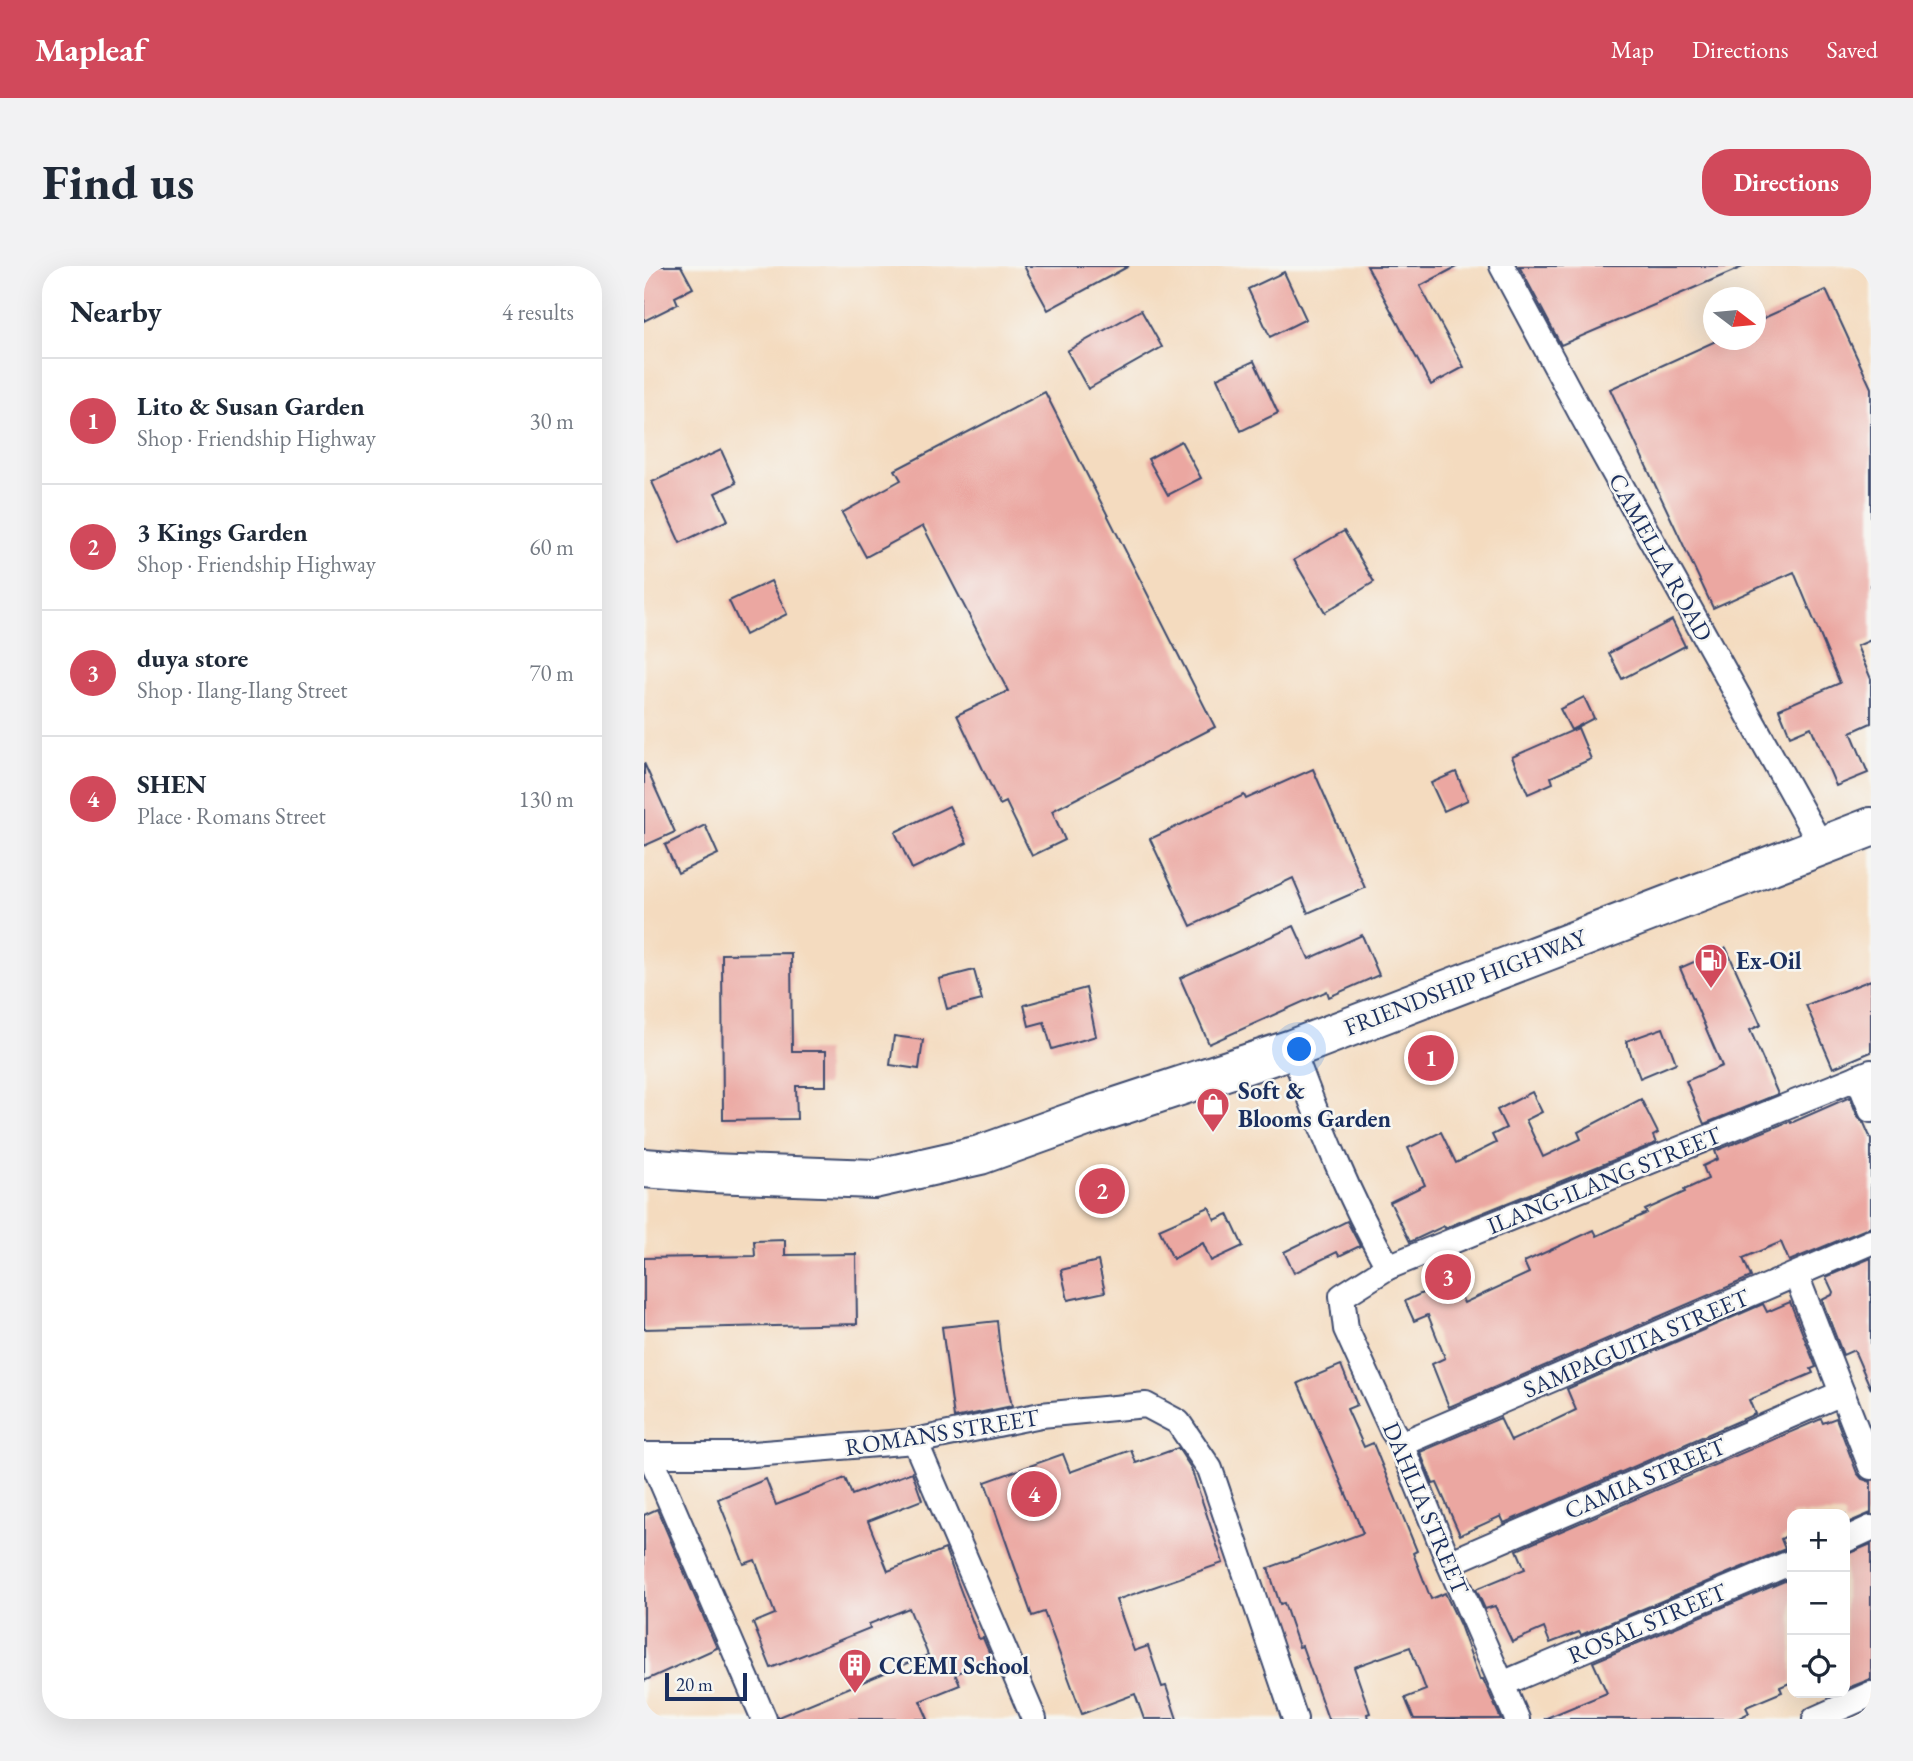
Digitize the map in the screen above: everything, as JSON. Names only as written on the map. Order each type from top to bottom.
[{"type":"main road","name":"FRIENDSHIP HIGHWAY","points":[[644,1168],[874,1179],[980,1155],[1292,1049],[1871,827]]},
{"type":"street","name":"CAMELLA ROAD","points":[[1502,266],[1822,847]]},
{"type":"street","points":[[1292,1049],[1317,1118],[1359,1217],[1388,1267]]},
{"type":"street","points":[[1864,1075],[1871,1110]]},
{"type":"street","name":"ILANG-ILANG STREET","points":[[1342,1296],[1388,1267],[1864,1075]]},
{"type":"street","name":"SAMPAGUITA STREET","points":[[1401,1444],[1871,1242]]},
{"type":"street","points":[[1796,1275],[1871,1467]]},
{"type":"street","name":"DAHLIA STREET","points":[[1342,1296],[1346,1329],[1401,1444],[1448,1563],[1517,1719]]},
{"type":"street","name":"CAMIA STREET","points":[[1448,1563],[1842,1393]]},
{"type":"street","name":"ROMANS STREET","points":[[647,1455],[740,1455],[915,1441],[1041,1415],[1146,1405],[1178,1422],[1210,1469],[1295,1719]]},
{"type":"street","points":[[915,1441],[1034,1719]]},
{"type":"street","points":[[647,1455],[764,1719]]},
{"type":"street","points":[[1850,1537],[1871,1528]]},
{"type":"street","name":"ROSAL STREET","points":[[1502,1684],[1787,1564]]},
{"type":"street","points":[[1829,1716],[1871,1694]]},
{"type":"building","points":[[644,266],[681,266],[693,288],[675,297],[678,304],[644,321]]},
{"type":"building","points":[[1024,266],[1129,266],[1048,310]]},
{"type":"building","points":[[1367,266],[1458,266],[1420,286],[1464,367],[1431,385]]},
{"type":"building","points":[[1519,266],[1745,266],[1561,345]]},
{"type":"building","points":[[1284,272],[1306,319],[1270,337],[1248,289]]},
{"type":"building","points":[[1826,290],[1871,388],[1871,640],[1857,646],[1871,679],[1871,723],[1851,732],[1868,773],[1836,786],[1811,727],[1790,736],[1779,709],[1840,683],[1794,572],[1713,608],[1610,389],[1703,347],[1703,350],[1766,350],[1766,317]]},
{"type":"building","points":[[1141,310],[1162,347],[1088,389],[1067,351]]},
{"type":"building","points":[[1254,361],[1278,413],[1241,431],[1217,378]]},
{"type":"building","points":[[1045,392],[1215,727],[1052,811],[1065,840],[1032,856],[1006,802],[1000,805],[957,715],[1008,691],[923,526],[866,557],[842,513],[901,480],[895,470]]},
{"type":"building","points":[[1181,441],[1201,478],[1168,495],[1148,459]]},
{"type":"building","points":[[721,450],[736,483],[715,493],[728,520],[680,543],[652,482]]},
{"type":"building","points":[[1344,531],[1374,582],[1325,612],[1294,560]]},
{"type":"building","points":[[771,581],[787,614],[745,635],[729,601]]},
{"type":"building","points":[[1672,620],[1685,646],[1622,679],[1609,653]]},
{"type":"building","points":[[1584,697],[1594,718],[1571,730],[1560,709]]},
{"type":"building","points":[[1578,728],[1591,759],[1551,777],[1553,783],[1528,794],[1512,757]]},
{"type":"building","points":[[644,763],[675,832],[644,846]]},
{"type":"building","points":[[1313,769],[1365,888],[1308,913],[1293,878],[1191,926],[1150,839],[1244,795],[1246,799]]},
{"type":"building","points":[[1456,772],[1468,800],[1444,811],[1431,783]]},
{"type":"building","points":[[949,806],[967,843],[912,869],[895,832]]},
{"type":"building","points":[[705,825],[718,854],[678,873],[665,845]]},
{"type":"building","points":[[1294,926],[1309,959],[1362,935],[1379,975],[1329,997],[1327,991],[1209,1044],[1180,978]]},
{"type":"building","points":[[1726,948],[1761,1025],[1750,1030],[1778,1094],[1704,1124],[1686,1081],[1722,1066],[1680,968]]},
{"type":"building","points":[[791,953],[792,1051],[826,1051],[826,1086],[796,1086],[797,1119],[723,1120],[722,954]]},
{"type":"building","points":[[974,970],[982,1000],[947,1009],[939,979]]},
{"type":"building","points":[[1871,980],[1871,1052],[1833,1068],[1806,1005]]},
{"type":"building","points":[[1086,988],[1096,1036],[1052,1049],[1044,1022],[1029,1026],[1024,1005]]},
{"type":"building","points":[[1663,1028],[1676,1063],[1640,1078],[1626,1041]]},
{"type":"building","points":[[894,1036],[923,1040],[919,1069],[890,1065]]},
{"type":"building","points":[[1532,1092],[1542,1112],[1526,1120],[1543,1157],[1581,1139],[1578,1132],[1641,1099],[1658,1133],[1653,1136],[1656,1143],[1445,1228],[1444,1226],[1410,1242],[1390,1202],[1425,1185],[1408,1148],[1441,1132],[1456,1163],[1496,1143],[1492,1135],[1506,1128],[1497,1110]]},
{"type":"building","points":[[1850,1097],[1871,1139],[1871,1227],[1789,1261],[1781,1242],[1743,1258],[1751,1277],[1449,1407],[1432,1364],[1445,1358],[1428,1315],[1414,1321],[1405,1301],[1453,1279],[1464,1303],[1529,1273],[1524,1262],[1594,1230],[1597,1236],[1647,1213],[1645,1210],[1708,1179],[1703,1166],[1718,1159],[1715,1151],[1790,1121],[1791,1123]]},
{"type":"building","points":[[1209,1207],[1215,1220],[1228,1214],[1243,1246],[1211,1261],[1203,1243],[1173,1259],[1159,1229]]},
{"type":"building","points":[[1347,1221],[1360,1246],[1339,1256],[1337,1252],[1294,1273],[1284,1252]]},
{"type":"building","points":[[785,1240],[785,1255],[856,1254],[857,1324],[644,1329],[644,1258],[755,1256],[754,1241]]},
{"type":"building","points":[[1871,1258],[1871,1389],[1854,1350],[1843,1355],[1822,1300],[1833,1292],[1826,1277]]},
{"type":"building","points":[[1098,1261],[1105,1292],[1068,1300],[1061,1270]]},
{"type":"building","points":[[1790,1302],[1816,1367],[1811,1369],[1813,1373],[1749,1400],[1755,1414],[1504,1523],[1501,1516],[1460,1535],[1437,1483],[1433,1484],[1420,1452],[1500,1418],[1511,1441],[1576,1410],[1567,1389],[1763,1304],[1767,1312]]},
{"type":"building","points":[[997,1321],[1012,1406],[954,1418],[942,1327]]},
{"type":"building","points":[[1341,1365],[1357,1405],[1347,1409],[1364,1447],[1373,1443],[1417,1551],[1413,1553],[1431,1599],[1445,1593],[1480,1680],[1483,1679],[1501,1719],[1414,1719],[1405,1698],[1426,1690],[1410,1647],[1354,1667],[1370,1713],[1367,1714],[1368,1719],[1328,1719],[1302,1646],[1299,1647],[1284,1603],[1280,1604],[1268,1568],[1363,1533],[1298,1383]]},
{"type":"building","points":[[1836,1418],[1857,1473],[1862,1479],[1871,1482],[1871,1513],[1850,1522],[1850,1509],[1787,1509],[1787,1536],[1781,1539],[1785,1549],[1581,1635],[1579,1632],[1550,1643],[1544,1628],[1512,1642],[1495,1606],[1485,1609],[1476,1589],[1525,1569],[1517,1550],[1821,1419],[1823,1423]]},
{"type":"building","points":[[1178,1448],[1191,1468],[1223,1563],[1116,1600],[1134,1651],[1148,1646],[1162,1687],[1166,1686],[1177,1719],[1144,1719],[1135,1694],[1082,1714],[1044,1612],[1032,1616],[985,1482],[1063,1454],[1070,1472],[1131,1450],[1136,1463]]},
{"type":"building","points":[[912,1472],[922,1500],[868,1521],[888,1571],[945,1549],[979,1639],[983,1638],[992,1659],[955,1674],[960,1685],[920,1701],[928,1719],[779,1719],[778,1717],[928,1655],[909,1608],[869,1624],[870,1628],[771,1668],[753,1623],[775,1614],[755,1560],[744,1564],[718,1499],[766,1479],[776,1505],[845,1478],[852,1495]]},
{"type":"building","points":[[657,1509],[717,1648],[644,1681],[644,1515]]},
{"type":"building","points":[[1871,1544],[1871,1679],[1850,1687],[1850,1572],[1850,1553]]},
{"type":"building","points":[[1787,1580],[1787,1684],[1780,1687],[1782,1692],[1746,1707],[1749,1713],[1737,1719],[1544,1719],[1607,1693],[1593,1662]]},
{"type":"place","name":"Ex-Oil","points":[[1711,990]]},
{"type":"place","name":"Lito & Susan Garden","points":[[1431,1058]]},
{"type":"place","name":"Soft & Blooms Garden","points":[[1213,1134]]},
{"type":"place","name":"3 Kings Garden","points":[[1102,1191]]},
{"type":"place","name":"duya store","points":[[1448,1277]]},
{"type":"place","name":"SHEN","points":[[1034,1494]]},
{"type":"place","name":"CCEMI School","points":[[855,1695]]}]
